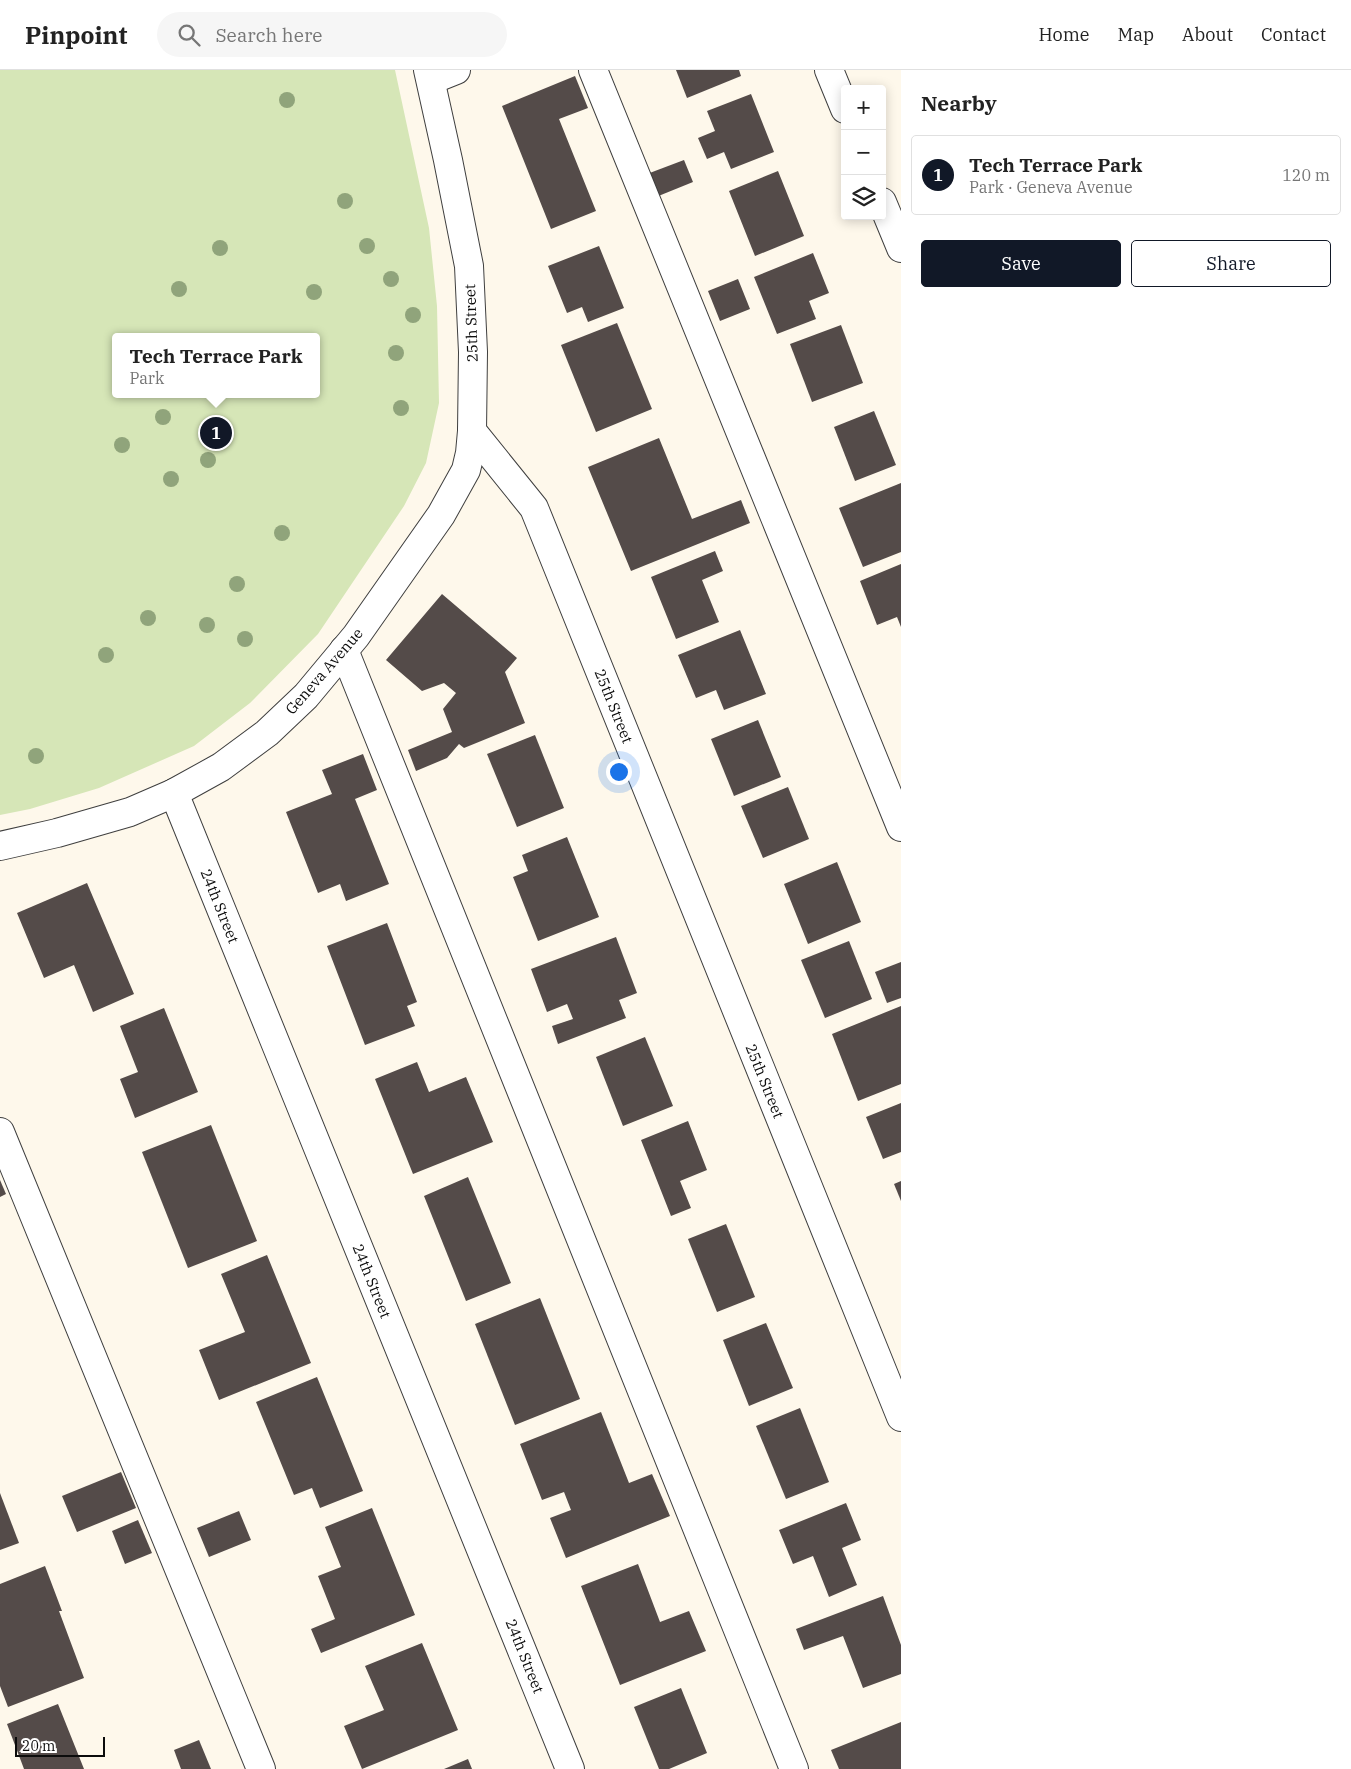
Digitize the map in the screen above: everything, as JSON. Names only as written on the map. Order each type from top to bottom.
[{"type":"street","points":[[429,75],[456,70]]},
{"type":"street","points":[[593,70],[901,827]]},
{"type":"street","points":[[829,70],[841,99]]},
{"type":"street","name":"25th Street","points":[[429,75],[468,266],[474,352],[472,430],[534,508],[901,1417]]},
{"type":"street","points":[[886,212],[901,248]]},
{"type":"street","name":"Geneva Avenue","points":[[0,846],[58,833],[130,812],[174,793],[221,767],[267,733],[306,696],[356,636],[441,515],[466,470],[472,430]]},
{"type":"street","points":[[344,650],[794,1769]]},
{"type":"street","name":"24th Street","points":[[174,793],[570,1769]]},
{"type":"street","points":[[0,1132],[261,1769]]},
{"type":"green space","points":[[0,70],[395,70],[429,228],[437,306],[439,403],[426,463],[404,506],[318,634],[250,703],[194,746],[99,788],[30,809],[0,815]]},
{"type":"building","points":[[676,70],[739,70],[741,76],[687,98]]},
{"type":"building","points":[[575,76],[588,108],[559,119],[596,211],[551,229],[502,106]]},
{"type":"building","points":[[751,94],[774,152],[731,169],[724,152],[707,159],[698,138],[715,131],[707,111]]},
{"type":"building","points":[[684,160],[693,182],[656,197],[647,174]]},
{"type":"building","points":[[778,171],[804,236],[755,256],[729,191]]},
{"type":"building","points":[[599,246],[624,308],[588,322],[582,307],[567,313],[548,266]]},
{"type":"building","points":[[813,253],[829,293],[809,301],[816,319],[777,334],[754,277]]},
{"type":"building","points":[[738,279],[750,309],[720,321],[708,291]]},
{"type":"building","points":[[617,323],[652,409],[596,432],[561,345]]},
{"type":"building","points":[[841,325],[863,383],[812,402],[790,344]]},
{"type":"building","points":[[874,411],[896,465],[855,481],[834,427]]},
{"type":"building","points":[[659,438],[692,519],[741,500],[750,523],[631,571],[588,467]]},
{"type":"building","points":[[901,483],[901,552],[863,567],[839,508]]},
{"type":"building","points":[[715,551],[723,571],[702,580],[719,622],[676,639],[651,577]]},
{"type":"building","points":[[901,564],[901,627],[897,617],[877,625],[860,581]]},
{"type":"building","points":[[442,594],[517,658],[505,672],[525,723],[464,748],[459,744],[447,758],[416,771],[408,750],[452,732],[443,709],[456,693],[444,683],[422,691],[386,660]]},
{"type":"building","points":[[740,630],[766,694],[724,710],[716,690],[696,698],[678,655]]},
{"type":"building","points":[[758,720],[781,777],[734,796],[711,739]]},
{"type":"building","points":[[535,735],[564,808],[517,827],[487,754]]},
{"type":"building","points":[[363,754],[377,790],[355,799],[389,884],[346,901],[340,884],[318,893],[286,812],[332,794],[322,770]]},
{"type":"building","points":[[788,787],[809,839],[763,858],[741,806]]},
{"type":"building","points":[[567,837],[599,917],[538,941],[513,877],[528,871],[522,855]]},
{"type":"building","points":[[837,862],[861,922],[808,944],[784,884]]},
{"type":"building","points":[[87,883],[134,994],[93,1012],[74,965],[44,978],[17,913]]},
{"type":"building","points":[[387,923],[417,1002],[407,1006],[415,1026],[365,1045],[327,946]]},
{"type":"building","points":[[616,937],[637,993],[619,1000],[626,1018],[558,1044],[552,1026],[573,1019],[567,1004],[547,1012],[531,969]]},
{"type":"building","points":[[849,941],[872,999],[825,1018],[801,960]]},
{"type":"building","points":[[901,962],[901,998],[887,1003],[875,972]]},
{"type":"building","points":[[901,1006],[901,1084],[858,1101],[832,1034]]},
{"type":"building","points":[[164,1008],[198,1092],[135,1118],[120,1079],[138,1072],[120,1026]]},
{"type":"building","points":[[645,1037],[673,1106],[623,1126],[596,1057]]},
{"type":"building","points":[[417,1062],[429,1092],[466,1077],[493,1142],[413,1174],[375,1079]]},
{"type":"building","points":[[901,1103],[901,1152],[883,1159],[866,1117]]},
{"type":"building","points":[[688,1121],[707,1170],[680,1181],[691,1208],[671,1216],[641,1140]]},
{"type":"building","points":[[211,1125],[257,1241],[188,1268],[142,1152]]},
{"type":"building","points":[[468,1177],[511,1283],[466,1301],[424,1196]]},
{"type":"building","points":[[0,1180],[6,1194],[0,1197]]},
{"type":"building","points":[[901,1181],[901,1201],[894,1184]]},
{"type":"building","points":[[726,1224],[755,1297],[717,1312],[688,1239]]},
{"type":"building","points":[[267,1255],[311,1363],[219,1400],[199,1350],[245,1332],[221,1274]]},
{"type":"building","points":[[540,1298],[580,1399],[515,1425],[475,1324]]},
{"type":"building","points":[[766,1323],[793,1388],[749,1406],[723,1340]]},
{"type":"building","points":[[317,1377],[363,1491],[320,1508],[312,1488],[294,1495],[256,1402]]},
{"type":"building","points":[[800,1408],[829,1482],[786,1499],[756,1426]]},
{"type":"building","points":[[601,1412],[629,1483],[652,1474],[670,1516],[566,1558],[550,1518],[571,1510],[564,1492],[542,1500],[520,1444]]},
{"type":"building","points":[[121,1472],[136,1508],[77,1532],[62,1496]]},
{"type":"building","points":[[0,1493],[19,1543],[0,1550]]},
{"type":"building","points":[[846,1503],[861,1540],[842,1548],[857,1585],[829,1597],[813,1556],[793,1564],[779,1530]]},
{"type":"building","points":[[372,1508],[415,1615],[321,1653],[311,1629],[335,1619],[318,1576],[341,1567],[325,1527]]},
{"type":"building","points":[[239,1511],[251,1540],[209,1557],[197,1528]]},
{"type":"building","points":[[138,1520],[152,1553],[125,1564],[112,1531]]},
{"type":"building","points":[[638,1564],[660,1622],[689,1611],[706,1651],[620,1685],[581,1586]]},
{"type":"building","points":[[45,1566],[62,1611],[59,1611],[84,1678],[8,1707],[0,1686],[0,1584]]},
{"type":"building","points":[[883,1596],[901,1645],[901,1674],[863,1688],[843,1636],[804,1650],[796,1629]]},
{"type":"building","points":[[422,1643],[458,1730],[362,1769],[344,1726],[384,1710],[365,1666]]},
{"type":"building","points":[[681,1688],[707,1753],[669,1769],[659,1769],[634,1707]]},
{"type":"building","points":[[58,1704],[84,1769],[24,1769],[7,1724]]},
{"type":"building","points":[[901,1722],[901,1769],[839,1769],[831,1750]]},
{"type":"building","points":[[199,1740],[211,1769],[181,1769],[174,1750]]},
{"type":"building","points":[[468,1759],[472,1769],[444,1769]]},
{"type":"place","name":"Tech Terrace Park","points":[[216,433]]}]
